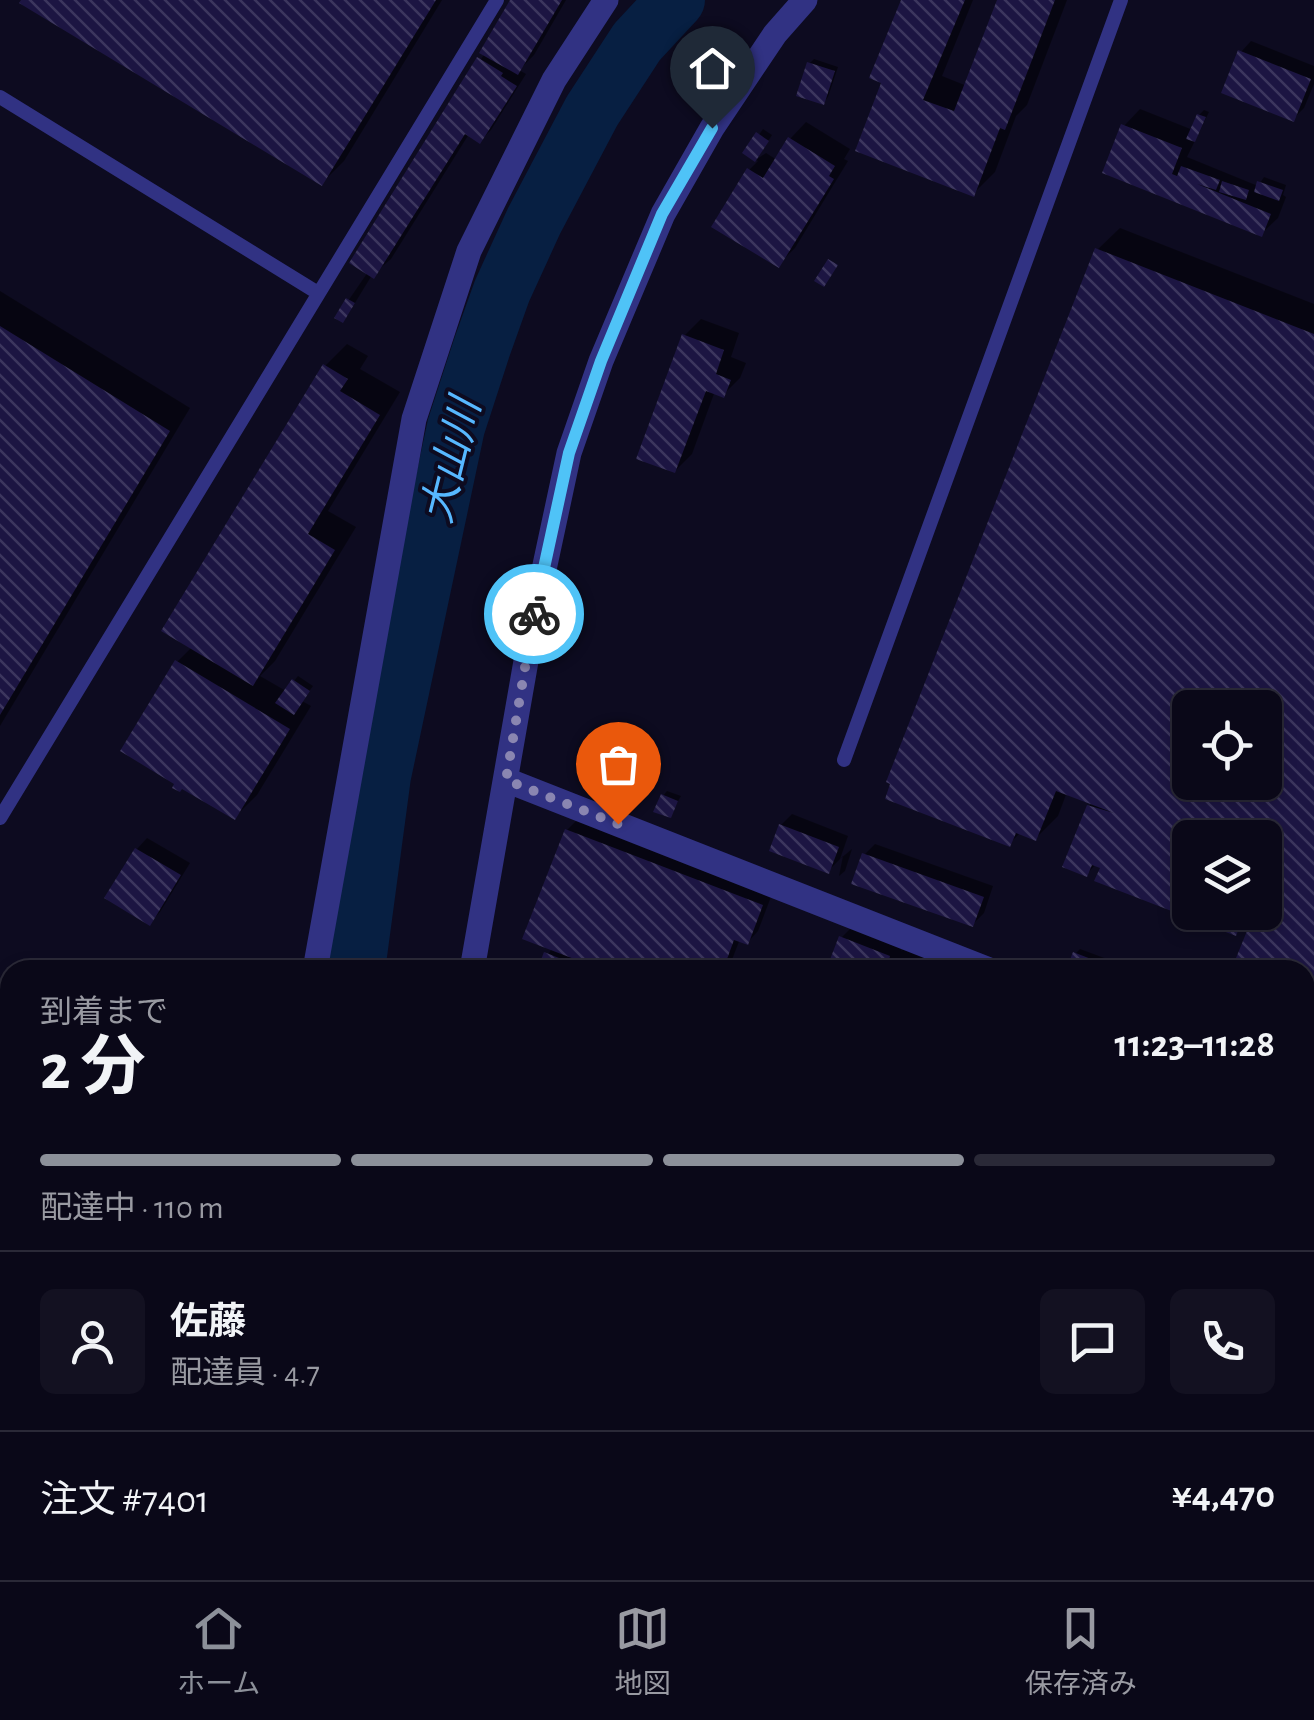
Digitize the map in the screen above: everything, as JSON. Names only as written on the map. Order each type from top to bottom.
[{"type":"street","points":[[317,960],[414,419],[469,251],[554,80],[606,0]]},
{"type":"street","points":[[474,960],[533,621],[569,453],[601,361],[662,214],[722,112],[776,34],[805,0]]},
{"type":"street","points":[[506,780],[964,960]]},
{"type":"lane","points":[[0,818],[497,0]]},
{"type":"lane","points":[[844,760],[1121,0]]},
{"type":"lane","points":[[0,97],[318,292]]},
{"type":"building","points":[[436,0],[322,186],[19,3]]},
{"type":"building","points":[[510,0],[562,0],[518,75],[479,53]]},
{"type":"building","points":[[901,0],[965,0],[923,100],[954,111],[997,0],[1055,0],[1005,130],[1000,128],[974,197],[855,151],[881,83],[869,78]]},
{"type":"building","points":[[1238,50],[1311,79],[1294,122],[1221,93]]},
{"type":"building","points":[[477,57],[517,86],[480,144],[465,134],[374,279],[349,263]]},
{"type":"building","points":[[807,62],[835,71],[824,105],[796,96]]},
{"type":"building","points":[[1197,114],[1206,117],[1195,142],[1186,139]]},
{"type":"building","points":[[1121,124],[1182,148],[1172,174],[1177,176],[1181,166],[1220,180],[1216,190],[1197,184],[1271,214],[1262,237],[1102,173]]},
{"type":"building","points":[[756,132],[769,141],[755,162],[742,153]]},
{"type":"building","points":[[788,137],[835,166],[829,176],[834,179],[779,268],[711,227],[747,168],[763,178]]},
{"type":"building","points":[[1222,181],[1249,190],[1246,200],[1219,192]]},
{"type":"building","points":[[1257,181],[1283,190],[1279,201],[1254,192]]},
{"type":"building","points":[[1095,248],[1314,334],[1314,960],[1235,960],[1247,930],[1282,930],[1282,820],[1172,820],[1172,911],[1094,881],[1100,868],[1092,865],[1087,877],[1062,867],[1087,805],[1114,813],[1056,791],[1036,841],[1016,833],[1010,847],[885,799],[890,784],[886,782]]},
{"type":"building","points":[[828,259],[838,265],[824,287],[814,281]]},
{"type":"building","points":[[346,298],[355,303],[343,323],[334,318]]},
{"type":"building","points":[[0,326],[170,431],[0,715]]},
{"type":"building","points":[[682,334],[724,350],[716,374],[731,380],[724,398],[706,391],[675,473],[636,459]]},
{"type":"building","points":[[323,364],[348,379],[340,391],[380,415],[308,534],[335,550],[253,686],[161,631]]},
{"type":"building","points":[[175,660],[290,729],[235,820],[182,789],[180,792],[172,788],[174,784],[120,751]]},
{"type":"building","points":[[292,679],[310,691],[294,715],[275,703]]},
{"type":"building","points":[[661,794],[678,801],[671,818],[653,812]]},
{"type":"building","points":[[779,824],[839,847],[829,874],[769,851]]},
{"type":"building","points":[[565,829],[763,905],[748,945],[734,940],[727,960],[577,960],[522,939]]},
{"type":"building","points":[[135,848],[181,875],[150,926],[104,898]]},
{"type":"building","points":[[862,853],[984,897],[973,927],[851,884]]},
{"type":"building","points":[[839,936],[890,956],[889,960],[830,960]]},
{"type":"building","points":[[544,952],[564,960],[541,960]]},
{"type":"building","points":[[1073,952],[1094,960],[1070,960]]},
{"type":"waterway","name":"大山川","points":[[357,960],[382,776],[456,427],[482,347],[534,221],[592,111],[637,42],[676,0]]},
{"type":"way so far","points":[[534,614],[506,780],[618,824]]},
{"type":"route","points":[[534,614],[569,453],[601,361],[662,214],[712,128]]}]
